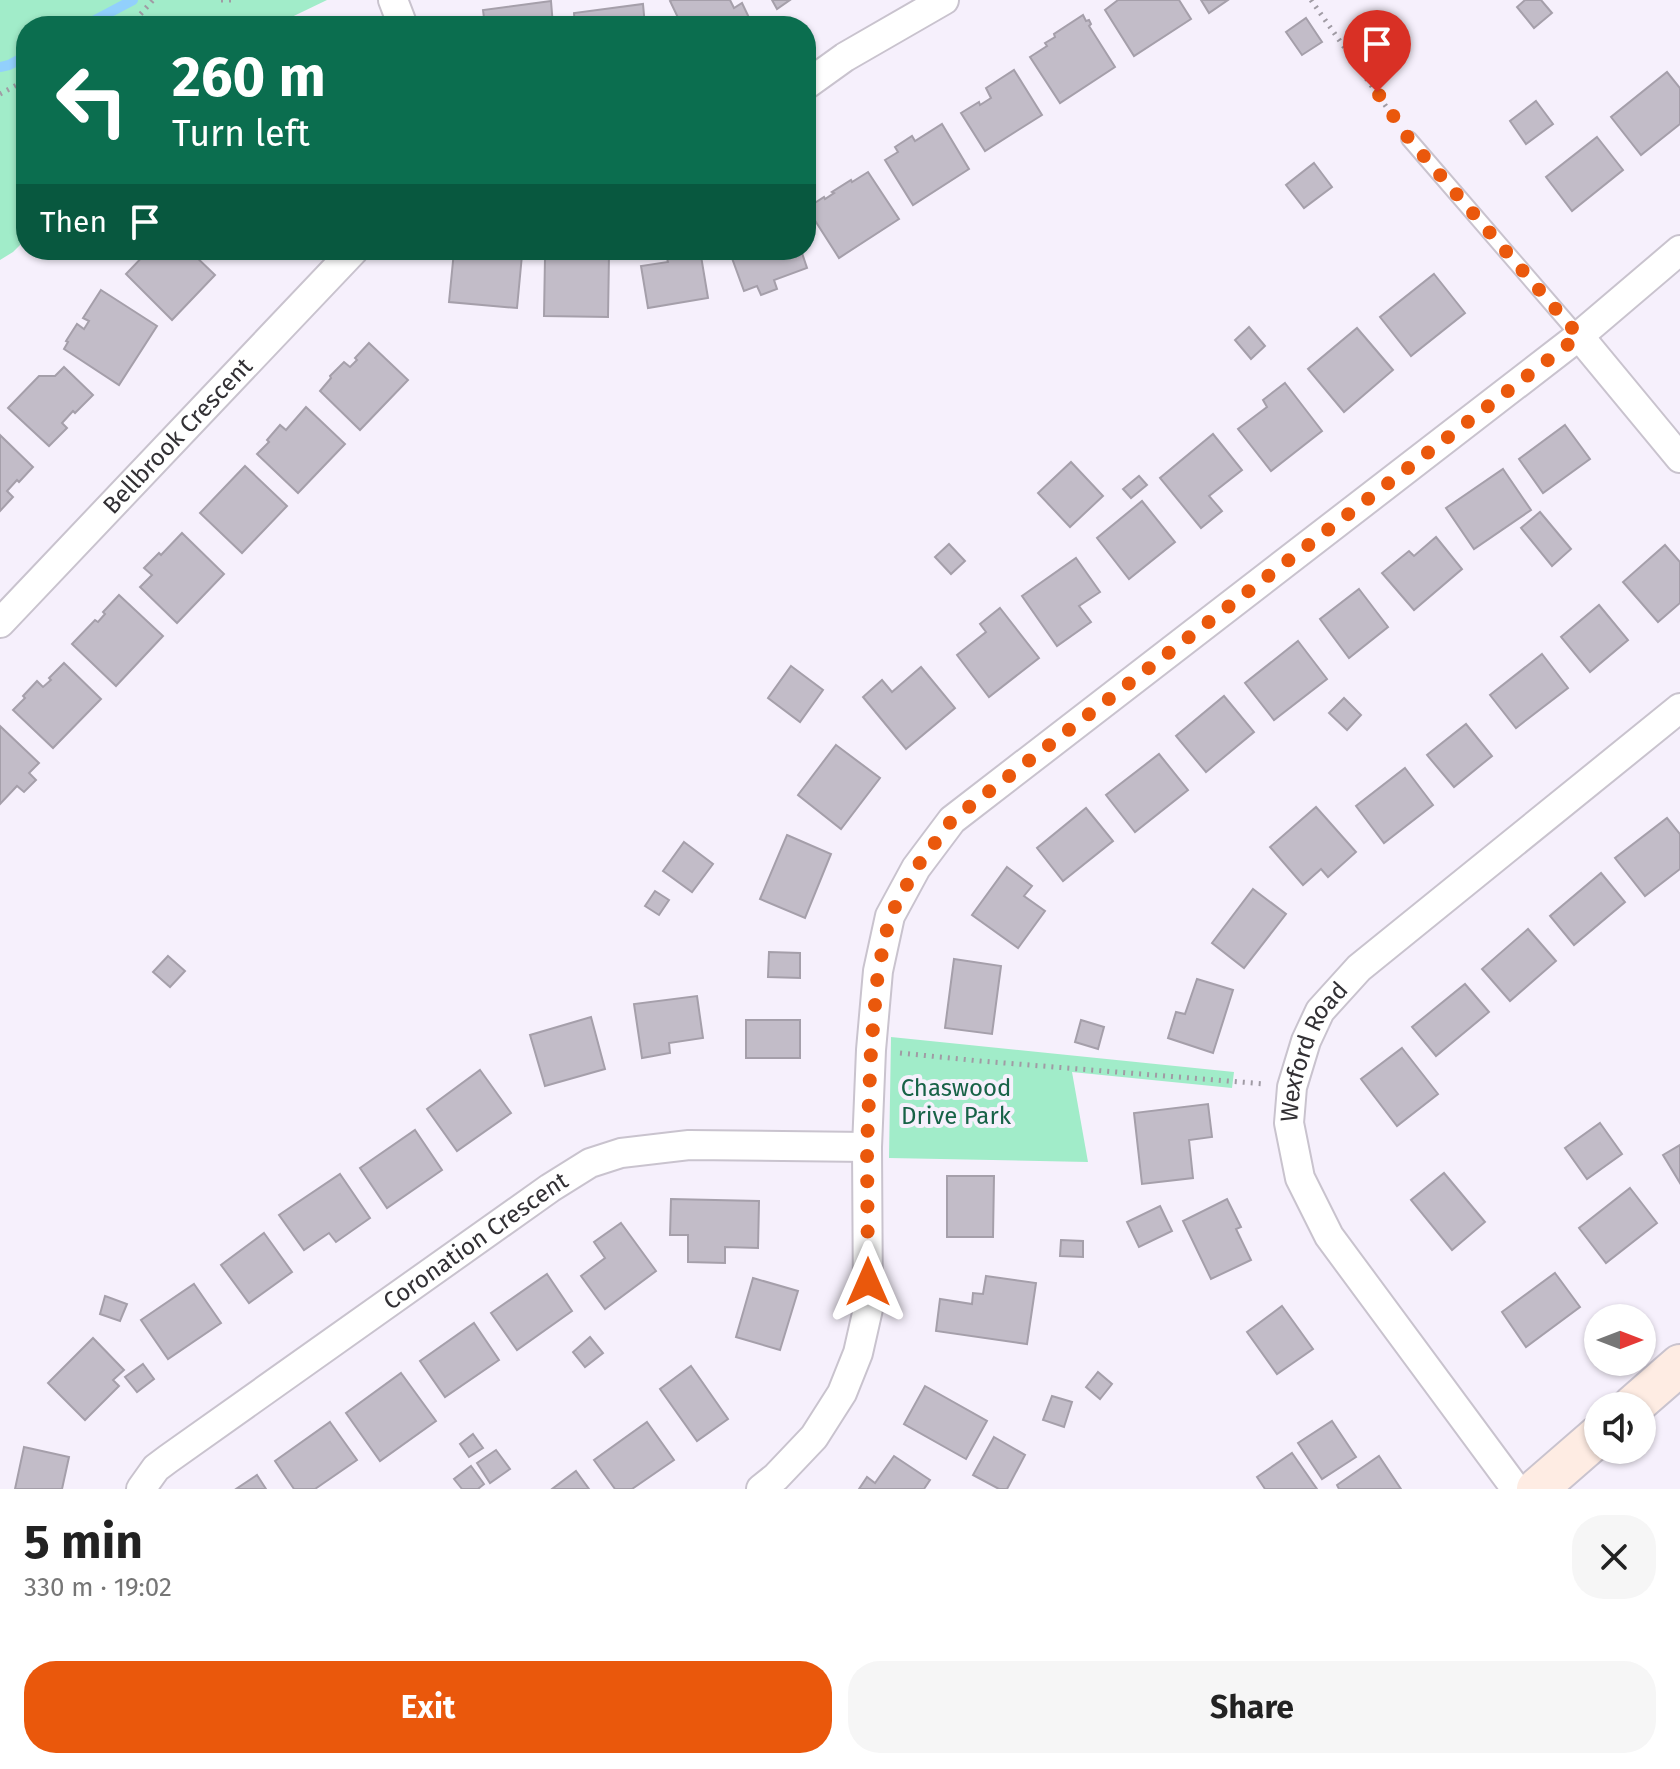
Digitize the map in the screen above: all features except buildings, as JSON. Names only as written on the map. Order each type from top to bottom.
[{"type":"street","points":[[816,78],[845,57],[944,0]]},
{"type":"street","points":[[761,1489],[814,1437],[842,1393],[858,1353],[868,1309],[867,1147],[878,971],[890,916],[916,868],[952,820],[1579,336],[1680,250]]},
{"type":"street","name":"Bellbrook Crescent","points":[[0,623],[345,260]]},
{"type":"street","points":[[1579,336],[1680,458]]},
{"type":"street","name":"Wexford Road","points":[[1516,1489],[1329,1236],[1300,1178],[1289,1123],[1292,1087],[1306,1041],[1320,1011],[1359,968],[1680,708]]},
{"type":"street","name":"Coronation Crescent","points":[[141,1489],[156,1468],[168,1459],[550,1188],[590,1163],[621,1153],[689,1145],[867,1147]]},
{"type":"street","points":[[1649,1392],[1680,1365]]},
{"type":"street","points":[[1537,1489],[1584,1448]]},
{"type":"lane","points":[[1409,139],[1579,336]]},
{"type":"path","points":[[139,16],[153,0]]},
{"type":"path","points":[[221,0],[235,0]]},
{"type":"path","points":[[1311,0],[1409,139]]},
{"type":"path","points":[[871,1050],[1292,1087]]},
{"type":"green space","points":[[0,0],[327,0],[294,16],[16,16],[16,249],[0,260]]},
{"type":"green space","name":"Chaswood Drive Park","points":[[891,1037],[1234,1072],[1232,1088],[1072,1072],[1088,1162],[889,1158]]},
{"type":"waterway","points":[[103,16],[133,0]]},
{"type":"waterway","points":[[0,67],[16,61]]},
{"type":"route","points":[[868,1282],[867,1147],[878,971],[890,916],[916,868],[952,820],[1579,336],[1409,139],[1377,92]]}]
